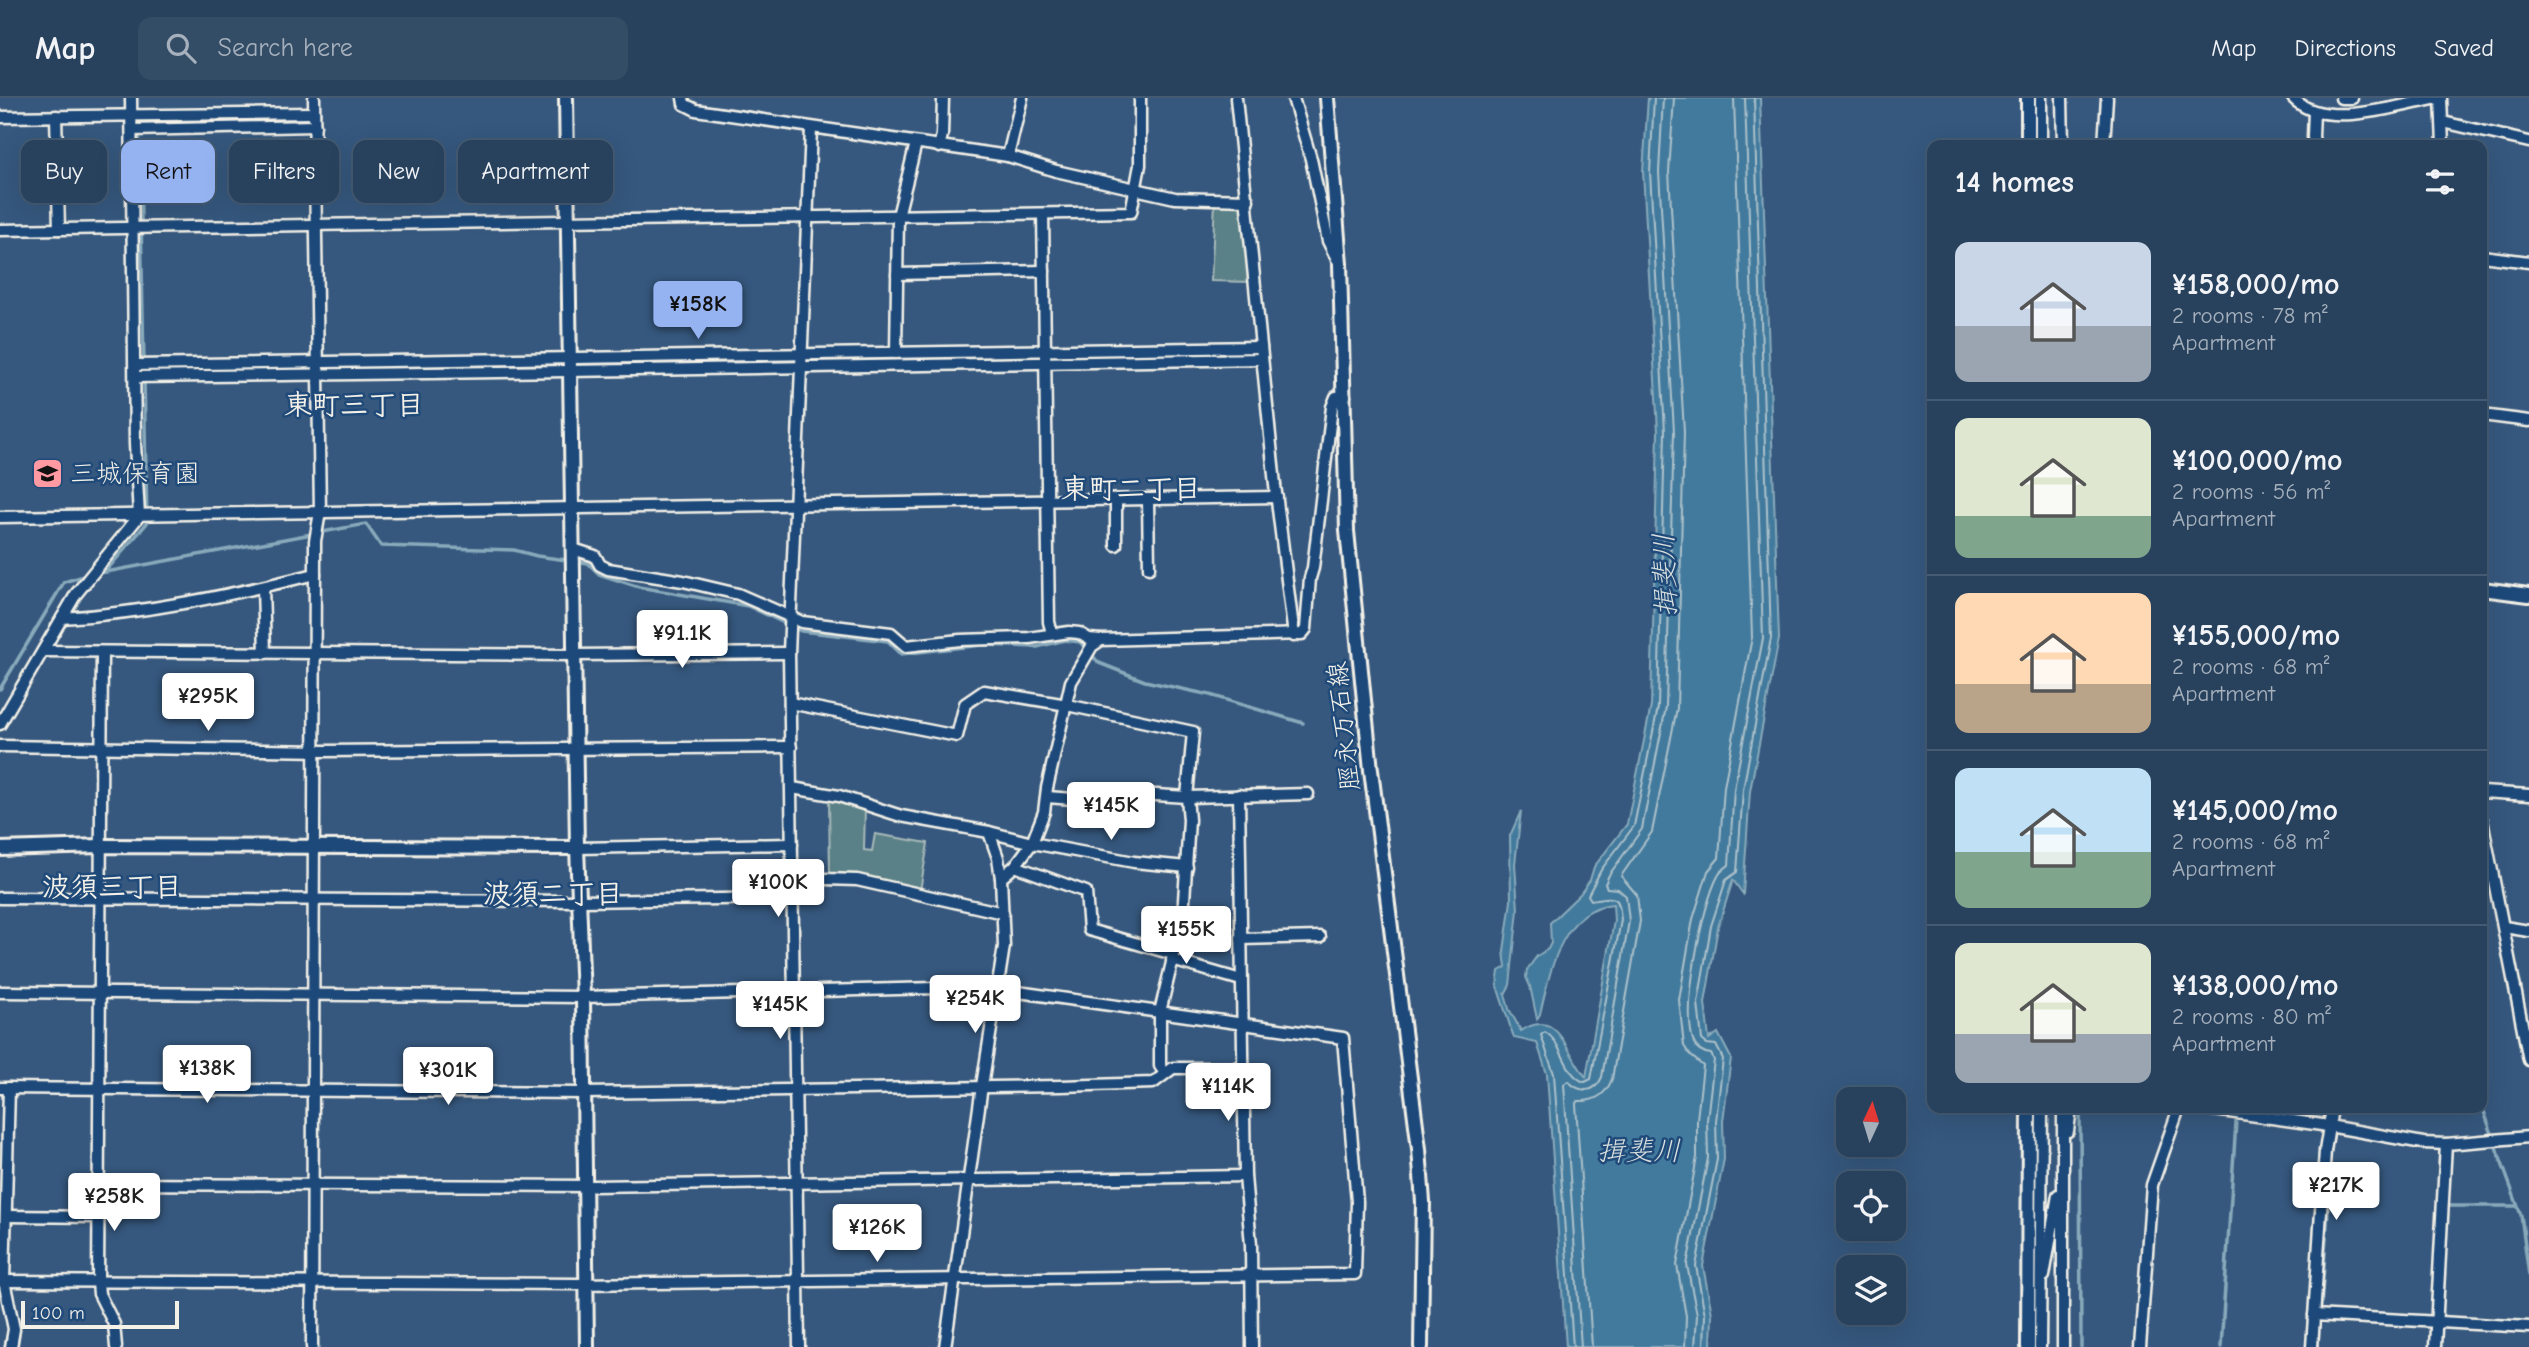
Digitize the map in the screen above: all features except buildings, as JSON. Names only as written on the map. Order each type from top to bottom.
[{"type":"street","points":[[0,724],[76,594],[139,516],[131,98]]},
{"type":"street","points":[[312,1347],[315,541],[320,512],[314,98]]},
{"type":"street","points":[[566,98],[587,1347]]},
{"type":"street","points":[[683,98],[684,104],[696,110],[1008,156],[1056,172],[1175,198],[1248,200]]},
{"type":"street","points":[[939,147],[943,98]]},
{"type":"street","points":[[1008,156],[1022,98]]},
{"type":"street","points":[[0,230],[1130,212],[1140,164],[1140,98]]},
{"type":"street","points":[[1236,98],[1262,359],[1294,636]]},
{"type":"street","points":[[1293,98],[1311,159],[1328,241],[1340,264]]},
{"type":"street","name":"脛永万石線","points":[[1326,98],[1340,264],[1347,531],[1382,864],[1419,1149],[1423,1202],[1421,1347]]},
{"type":"street","points":[[2028,98],[2028,140]]},
{"type":"street","points":[[2041,98],[2041,140]]},
{"type":"street","points":[[2062,98],[2063,140]]},
{"type":"street","points":[[2104,140],[2107,98]]},
{"type":"street","points":[[2293,98],[2314,111],[2356,114],[2439,98],[2443,140]]},
{"type":"street","points":[[2341,98],[2352,98]]},
{"type":"street","points":[[2314,111],[2314,140]]},
{"type":"street","points":[[0,117],[314,113]]},
{"type":"street","points":[[56,116],[59,229]]},
{"type":"street","points":[[2443,122],[2529,142]]},
{"type":"street","points":[[131,130],[315,125]]},
{"type":"street","points":[[799,1347],[789,653],[811,128]]},
{"type":"street","points":[[896,353],[898,216],[916,144]]},
{"type":"street","points":[[1043,214],[1049,622],[1052,633]]},
{"type":"street","points":[[2487,257],[2529,262]]},
{"type":"street","points":[[897,274],[1044,271]]},
{"type":"street","points":[[135,365],[1261,347]]},
{"type":"street","points":[[135,377],[571,373],[1262,359]]},
{"type":"street","points":[[573,549],[594,556],[600,565],[608,569],[683,581],[738,594],[802,622],[891,633],[906,646],[960,640],[1029,638],[1052,633],[1079,633],[1089,639],[1101,640],[1294,636],[1302,634],[1306,629],[1332,407],[1336,397],[1345,396]]},
{"type":"street","points":[[2487,416],[2529,421]]},
{"type":"street","points":[[0,517],[1277,497]]},
{"type":"street","points":[[1115,545],[1116,499]]},
{"type":"street","points":[[1148,499],[1149,568]]},
{"type":"street","points":[[62,618],[104,616],[166,607],[315,574]]},
{"type":"street","points":[[264,587],[265,653]]},
{"type":"street","points":[[2487,590],[2529,594]]},
{"type":"street","points":[[1000,878],[1015,866],[1032,842],[1044,812],[1046,788],[1071,682],[1092,646],[1101,640]]},
{"type":"street","points":[[43,651],[575,655],[789,653]]},
{"type":"street","points":[[102,652],[98,1282],[99,1294],[114,1324],[116,1347]]},
{"type":"street","points":[[790,703],[957,736],[965,704],[984,691],[1067,705],[1193,733],[1187,797],[1189,820],[1183,917],[1160,1012],[1160,1066],[1165,1073]]},
{"type":"street","points":[[0,746],[576,751],[792,747]]},
{"type":"street","points":[[792,788],[839,796],[901,816],[1134,862],[1186,867]]},
{"type":"street","points":[[2487,792],[2529,795]]},
{"type":"street","points":[[1047,797],[1099,801],[1125,793],[1187,797],[1308,794]]},
{"type":"street","points":[[1239,795],[1245,1176],[1252,1347]]},
{"type":"street","points":[[945,1347],[1004,946],[998,859],[989,832]]},
{"type":"street","points":[[0,849],[101,846],[577,848],[792,844]]},
{"type":"street","points":[[1015,866],[1086,892],[1089,930],[1241,980]]},
{"type":"street","points":[[2487,871],[2504,927],[2529,1060]]},
{"type":"street","points":[[793,878],[857,880],[1003,913]]},
{"type":"street","points":[[0,898],[580,901],[793,898]]},
{"type":"street","points":[[2504,927],[2529,931]]},
{"type":"street","points":[[1241,939],[1320,937]]},
{"type":"street","points":[[0,992],[583,998],[936,988],[997,989],[1343,1038],[1357,1202],[1355,1274],[586,1284],[2,1281]]},
{"type":"street","points":[[11,1347],[14,1329],[2,1281],[6,1216],[3,1184],[4,1088],[583,1093],[1153,1083],[1173,1068],[1243,1068]]},
{"type":"street","points":[[2028,1347],[2029,1113]]},
{"type":"street","points":[[2040,1347],[2042,1113]]},
{"type":"street","points":[[2063,1113],[2063,1347]]},
{"type":"street","points":[[2040,1290],[2049,1260],[2070,1113]]},
{"type":"street","points":[[2140,1347],[2151,1185],[2177,1113]]},
{"type":"street","points":[[2236,1113],[2423,1143],[2446,1144],[2529,1137]]},
{"type":"street","points":[[2312,1347],[2325,1151],[2331,1113]]},
{"type":"street","points":[[2435,1347],[2446,1144]]},
{"type":"street","points":[[100,1184],[584,1186],[1245,1176]]},
{"type":"street","points":[[6,1216],[99,1217]]},
{"type":"street","points":[[2314,1315],[2529,1327]]},
{"type":"green space","points":[[1215,202],[1246,203],[1252,282],[1211,281]]},
{"type":"green space","points":[[829,798],[865,807],[864,850],[872,851],[875,834],[928,843],[920,891],[830,875]]},
{"type":"water","name":"揖斐川","points":[[1648,98],[1760,98],[1779,639],[1750,791],[1743,894],[1733,880],[1718,927],[1705,1003],[1709,1039],[1718,1033],[1731,1058],[1723,1121],[1724,1159],[1703,1266],[1712,1314],[1711,1347],[1566,1347],[1547,1074],[1537,1043],[1514,1038],[1497,986],[1499,971],[1506,967],[1504,951],[1511,901],[1510,836],[1521,811],[1515,864],[1518,910],[1510,985],[1505,994],[1509,1009],[1521,1031],[1544,1024],[1553,1029],[1586,1077],[1614,921],[1613,904],[1595,908],[1581,917],[1570,930],[1554,962],[1537,1019],[1526,977],[1527,970],[1537,956],[1548,949],[1551,943],[1550,923],[1580,894],[1590,880],[1594,867],[1627,824],[1651,706],[1658,432],[1643,172]]},
{"type":"waterway","points":[[309,98],[309,110]]},
{"type":"waterway","points":[[144,364],[139,122],[310,118]]},
{"type":"waterway","points":[[105,572],[147,523],[144,378]]},
{"type":"waterway","points":[[95,574],[366,524],[381,546],[514,550],[588,563],[599,574],[639,587],[748,606],[801,631],[888,641],[901,654],[982,645],[1037,647],[1065,640],[1080,642],[1099,663],[1145,681],[1210,695],[1303,723]]},
{"type":"waterway","points":[[0,689],[64,582],[87,575]]},
{"type":"waterway","points":[[2080,1113],[2081,1347]]},
{"type":"waterway","points":[[2286,1113],[2327,1117]]},
{"type":"waterway","points":[[2484,1113],[2492,1134]]},
{"type":"waterway","points":[[2221,1347],[2236,1122]]},
{"type":"waterway","points":[[2496,1147],[2521,1215],[2529,1275]]},
{"type":"waterway","points":[[2318,1165],[2321,1148]]},
{"type":"waterway","points":[[2321,1306],[2331,1170]]},
{"type":"waterway","points":[[2449,1206],[2517,1206]]},
{"type":"waterway","points":[[2318,1347],[2319,1322]]},
{"type":"place","name":"三城保育園","points":[[47,474]]},
{"type":"district","name":"東町三丁目","points":[[354,405]]},
{"type":"district","name":"東町二丁目","points":[[1131,489]]},
{"type":"district","name":"波須三丁目","points":[[112,887]]},
{"type":"district","name":"波須二丁目","points":[[553,894]]}]
